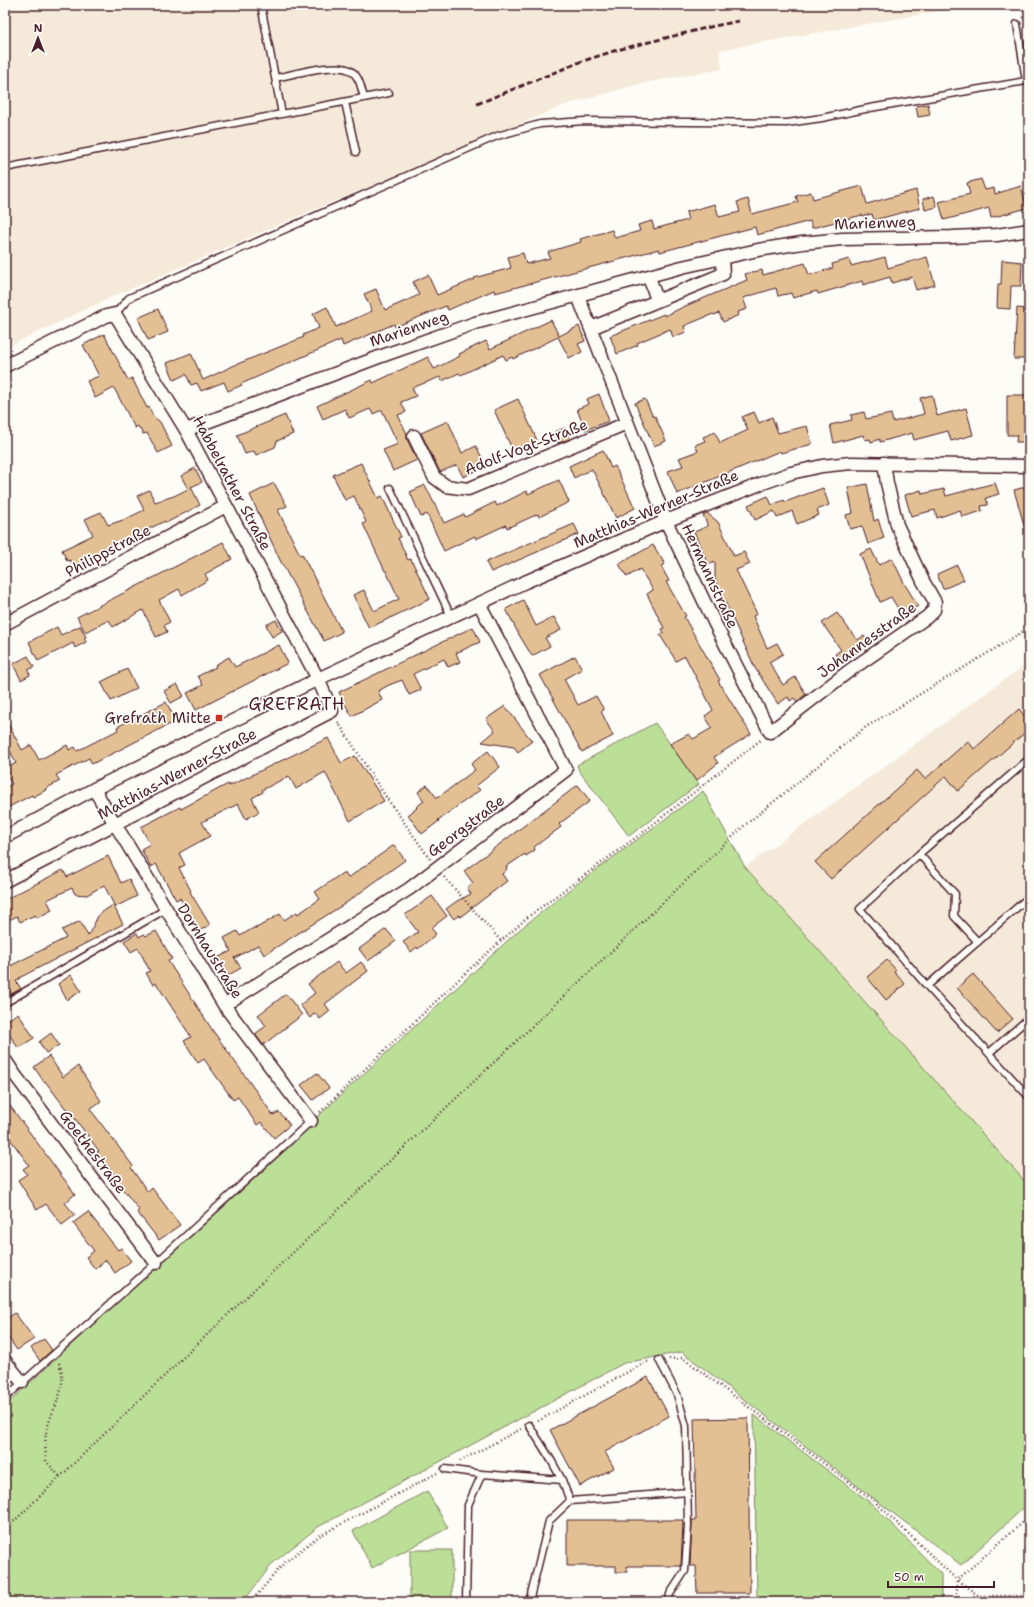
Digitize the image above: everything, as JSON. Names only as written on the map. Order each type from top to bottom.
[{"type":"street","name":"Marienweg","points":[[186,430],[379,357],[475,323],[682,267],[758,250],[842,239],[952,237],[998,235],[1029,231]]},
{"type":"street","points":[[591,328],[723,274],[722,258]]},
{"type":"street","points":[[649,277],[657,300]]},
{"type":"street","name":"Hermannstraße","points":[[578,296],[666,521],[714,622],[770,732]]},
{"type":"street","points":[[5,366],[110,315]]},
{"type":"street","name":"Habbelrather Straße","points":[[110,315],[186,430],[318,679]]},
{"type":"street","name":"Adolf-Vogt-Straße","points":[[414,436],[434,477],[446,486],[468,488],[627,423]]},
{"type":"street","name":"Matthias-Werner-Straße","points":[[5,837],[94,789],[318,679],[451,616],[666,521],[763,483],[791,473],[830,465],[851,463],[1029,466]]},
{"type":"street","name":"Johannesstraße","points":[[770,732],[849,671],[927,617],[934,610],[935,602],[923,581],[897,525],[884,463]]},
{"type":"street","name":"Philippstraße","points":[[5,624],[226,506]]},
{"type":"street","name":"Georgstraße","points":[[224,1005],[410,889],[566,770],[479,603]]},
{"type":"street","points":[[318,679],[332,711]]},
{"type":"street","name":"Matthias-Werner-Straße","points":[[5,881],[332,711]]},
{"type":"street","name":"Dornhaustraße","points":[[94,789],[224,1005],[311,1121]]},
{"type":"street","name":"Goethestraße","points":[[5,1060],[156,1263]]},
{"type":"street","points":[[5,1361],[22,1382]]},
{"type":"lane","points":[[261,5],[282,114]]},
{"type":"lane","points":[[110,315],[129,298],[497,136],[540,124],[585,121],[787,123],[1026,81],[1017,24]]},
{"type":"lane","points":[[275,78],[330,67],[342,67],[350,70],[358,78],[364,98]]},
{"type":"lane","points":[[5,168],[389,93]]},
{"type":"lane","points":[[345,102],[356,152]]},
{"type":"lane","points":[[390,488],[451,616]]},
{"type":"lane","points":[[1029,759],[919,854],[860,909],[927,986],[1029,1097]]},
{"type":"lane","points":[[919,854],[955,894],[954,916],[978,942]]},
{"type":"lane","points":[[927,986],[1029,897]]},
{"type":"lane","points":[[5,1003],[166,910]]},
{"type":"lane","points":[[989,1054],[1029,1018]]},
{"type":"lane","points":[[5,1398],[156,1263],[311,1121]]},
{"type":"lane","points":[[659,1360],[677,1394],[686,1426],[688,1526],[685,1571],[670,1594],[668,1602]]},
{"type":"lane","points":[[529,1425],[562,1480],[570,1501]]},
{"type":"lane","points":[[444,1469],[482,1474],[562,1480]]},
{"type":"lane","points":[[466,1602],[468,1505],[482,1474]]},
{"type":"lane","points":[[529,1602],[549,1521],[570,1501],[688,1492]]},
{"type":"path","points":[[5,1530],[245,1298],[745,825],[866,728],[1029,628]]},
{"type":"path","points":[[332,711],[384,794],[436,868],[501,941]]},
{"type":"path","points":[[311,1121],[416,1019],[529,916],[642,832],[770,732]]},
{"type":"path","points":[[55,1354],[62,1372],[62,1390],[46,1431],[46,1461],[60,1478]]},
{"type":"path","points":[[251,1602],[284,1563],[318,1536],[646,1362],[683,1358],[873,1500],[957,1580],[979,1596],[1029,1596]]},
{"type":"path","points":[[957,1602],[957,1580],[1029,1517]]},
{"type":"shaded area","points":[[5,5],[975,5],[719,50],[722,69],[639,84],[565,105],[304,214],[114,296],[5,348]]},
{"type":"shaded area","points":[[1029,662],[1029,1186],[745,867]]},
{"type":"green space","points":[[655,723],[699,784],[629,836],[579,771],[577,765]]},
{"type":"green space","points":[[703,791],[745,867],[1029,1186],[1029,1503],[961,1565],[682,1352],[624,1363],[318,1527],[273,1563],[243,1602],[5,1602],[5,1406],[519,930],[569,890]]},
{"type":"green space","points":[[754,1415],[872,1504],[941,1574],[941,1602],[687,1602],[687,1600],[757,1599]]},
{"type":"green space","points":[[427,1491],[448,1528],[372,1568],[353,1531]]},
{"type":"green space","points":[[410,1550],[452,1550],[452,1602],[410,1602]]},
{"type":"building","points":[[928,104],[930,115],[918,117],[916,106]]},
{"type":"building","points":[[981,179],[985,190],[994,188],[995,194],[1021,186],[1027,208],[991,218],[989,208],[944,220],[939,202],[970,194],[967,183]]},
{"type":"building","points":[[862,186],[867,204],[916,190],[920,208],[874,220],[872,214],[862,215],[812,228],[810,221],[757,235],[755,227],[660,252],[659,249],[495,293],[494,290],[448,310],[446,306],[395,327],[394,324],[343,346],[341,340],[228,391],[224,382],[201,391],[197,383],[191,385],[186,374],[174,380],[167,363],[191,353],[203,380],[235,365],[304,337],[303,335],[319,328],[313,314],[327,307],[336,327],[372,311],[364,294],[376,289],[385,310],[419,295],[413,282],[428,275],[437,295],[475,279],[474,278],[511,268],[508,257],[523,253],[526,264],[550,258],[548,252],[581,242],[580,239],[612,230],[615,238],[640,231],[638,225],[652,221],[654,229],[688,220],[686,212],[715,204],[719,217],[740,212],[737,202],[748,199],[752,214],[798,202],[796,196],[811,192],[813,199]]},
{"type":"building","points":[[934,196],[937,207],[925,210],[923,199]]},
{"type":"building","points":[[885,257],[888,268],[927,257],[935,285],[916,290],[912,277],[892,283],[890,277],[863,285],[862,281],[818,294],[817,291],[793,298],[791,293],[778,296],[776,288],[743,298],[747,309],[738,312],[739,315],[723,322],[719,313],[713,314],[684,326],[686,332],[673,337],[670,329],[637,343],[638,345],[617,354],[610,336],[664,314],[665,316],[747,280],[745,274],[762,270],[763,275],[805,263],[809,275],[833,268],[832,264],[849,259],[851,266]]},
{"type":"building","points":[[1002,260],[1022,262],[1021,286],[1011,286],[1010,309],[997,308],[998,284],[1001,284]]},
{"type":"building","points":[[1017,308],[1029,309],[1029,359],[1014,359]]},
{"type":"building","points":[[158,309],[168,332],[148,340],[138,318]]},
{"type":"building","points":[[551,320],[559,336],[579,326],[585,341],[578,344],[582,352],[569,358],[558,337],[513,359],[512,357],[506,360],[503,355],[461,375],[459,373],[442,381],[440,377],[412,388],[416,396],[401,402],[406,412],[398,415],[417,460],[393,471],[383,450],[398,444],[382,410],[373,414],[370,409],[349,418],[345,409],[323,419],[317,406],[372,380],[373,383],[428,357],[434,369],[460,356],[459,354],[486,341],[490,349]]},
{"type":"building","points":[[104,334],[128,380],[132,378],[147,408],[149,407],[153,416],[160,422],[172,446],[158,453],[147,433],[143,434],[138,426],[135,428],[114,388],[95,398],[87,381],[99,376],[83,345]]},
{"type":"building","points":[[599,394],[609,421],[585,430],[577,409],[589,404],[587,399]]},
{"type":"building","points":[[932,395],[937,416],[966,408],[973,435],[951,441],[948,431],[914,440],[912,433],[880,442],[880,439],[871,442],[870,439],[865,440],[863,435],[834,443],[830,425],[852,420],[851,415],[864,412],[866,419],[891,414],[893,422],[924,414],[920,398]]},
{"type":"building","points":[[1007,395],[1029,395],[1029,442],[1016,442],[1017,435],[1007,435]]},
{"type":"building","points":[[518,399],[537,440],[513,451],[494,410]]},
{"type":"building","points":[[645,399],[653,417],[655,416],[666,441],[654,446],[635,403]]},
{"type":"building","points":[[754,412],[759,423],[772,417],[778,433],[807,426],[812,444],[781,453],[780,451],[677,494],[668,471],[683,466],[679,458],[698,451],[695,445],[705,441],[703,437],[715,432],[720,443],[748,430],[742,417]]},
{"type":"building","points":[[285,415],[293,434],[277,441],[275,447],[256,455],[254,451],[245,454],[237,435]]},
{"type":"building","points":[[448,421],[462,453],[476,446],[486,466],[463,477],[457,465],[440,472],[421,433]]},
{"type":"building","points":[[565,428],[570,439],[558,443],[554,432]]},
{"type":"building","points":[[603,450],[611,468],[615,466],[635,508],[616,518],[592,469],[574,478],[569,466]]},
{"type":"building","points":[[361,463],[378,498],[382,496],[401,537],[398,538],[408,560],[411,559],[430,599],[369,628],[353,595],[364,590],[374,611],[399,599],[363,524],[366,522],[354,496],[345,500],[333,475]]},
{"type":"building","points":[[195,468],[202,482],[191,487],[200,505],[166,523],[165,521],[118,544],[117,543],[73,566],[70,560],[67,561],[62,550],[93,535],[85,519],[101,512],[108,525],[126,519],[144,510],[137,496],[149,490],[155,502],[174,496],[188,489],[181,476]]},
{"type":"building","points":[[559,480],[569,502],[539,517],[538,514],[507,528],[506,525],[476,539],[475,536],[444,551],[427,514],[421,517],[410,492],[425,485],[444,523],[464,514],[465,517],[495,502],[497,506],[527,491],[528,494]]},
{"type":"building","points":[[274,483],[287,506],[278,510],[300,555],[302,554],[342,632],[324,641],[280,560],[250,495]]},
{"type":"building","points":[[995,483],[999,494],[986,498],[988,505],[981,506],[982,511],[962,517],[960,510],[937,518],[935,510],[911,516],[905,495],[921,490],[922,494],[944,489],[946,496]]},
{"type":"building","points":[[867,484],[874,521],[878,519],[884,538],[868,544],[862,526],[850,529],[846,515],[853,513],[848,488]]},
{"type":"building","points":[[1029,486],[1029,532],[1026,532],[1014,490]]},
{"type":"building","points":[[823,488],[829,505],[817,510],[819,515],[797,524],[792,511],[777,518],[774,511],[755,520],[748,505],[768,496],[772,505],[784,500],[785,502]]},
{"type":"building","points":[[707,513],[718,522],[734,556],[744,552],[750,564],[736,570],[757,614],[753,616],[767,648],[777,643],[783,654],[769,662],[783,685],[795,677],[806,694],[797,702],[794,698],[790,701],[788,697],[778,704],[755,668],[715,580],[715,562],[708,565],[694,532],[708,526],[703,515]]},
{"type":"building","points":[[574,524],[579,534],[491,572],[486,562]]},
{"type":"building","points":[[223,542],[232,559],[205,574],[208,580],[182,595],[179,589],[159,600],[170,622],[164,625],[167,632],[156,637],[143,610],[113,627],[109,620],[85,632],[77,617]]},
{"type":"building","points":[[653,545],[665,564],[661,566],[669,581],[666,582],[686,616],[684,617],[720,680],[718,681],[751,734],[714,757],[718,763],[696,781],[670,744],[689,734],[693,739],[712,728],[705,716],[713,710],[685,656],[676,661],[660,635],[664,633],[662,629],[664,628],[647,594],[653,590],[640,569],[627,577],[619,564]]},
{"type":"building","points":[[871,549],[879,565],[892,558],[904,583],[918,606],[902,615],[891,597],[880,602],[860,554]]},
{"type":"building","points":[[957,565],[964,580],[943,589],[937,574]]},
{"type":"building","points":[[523,600],[536,626],[554,617],[561,630],[545,638],[550,646],[532,656],[506,609]]},
{"type":"building","points":[[837,613],[857,640],[864,636],[869,644],[842,663],[835,654],[841,650],[822,623]]},
{"type":"building","points":[[276,620],[282,631],[272,637],[266,625]]},
{"type":"building","points":[[80,626],[86,637],[84,638],[86,642],[75,648],[73,643],[38,661],[29,642],[57,627],[61,635]]},
{"type":"building","points":[[473,627],[480,642],[456,653],[460,662],[448,667],[444,659],[413,674],[421,690],[409,695],[402,680],[389,685],[378,691],[382,700],[352,716],[339,692]]},
{"type":"building","points":[[279,645],[288,663],[196,710],[187,693],[203,685],[198,676],[216,667],[215,665],[229,657],[235,667]]},
{"type":"building","points":[[28,656],[34,667],[28,670],[30,675],[21,680],[13,664]]},
{"type":"building","points":[[575,656],[582,669],[564,679],[578,705],[596,696],[604,710],[601,711],[613,736],[582,752],[540,675]]},
{"type":"building","points":[[127,669],[137,688],[111,701],[101,682]]},
{"type":"building","points":[[177,684],[184,696],[171,703],[164,691]]},
{"type":"building","points":[[166,702],[176,721],[92,764],[89,758],[56,775],[60,781],[45,789],[46,790],[33,797],[32,795],[5,809],[5,788],[12,784],[5,772],[5,769],[16,763],[5,741],[5,718],[22,750],[31,745],[39,760],[67,745],[69,750],[75,747],[77,751],[118,730],[117,727]]},
{"type":"building","points":[[505,706],[532,741],[518,752],[514,747],[482,742],[495,731],[486,719]]},
{"type":"building","points":[[1019,709],[1029,721],[1029,729],[958,791],[946,776],[831,879],[815,862],[917,770],[925,779],[968,741],[974,749]]},
{"type":"building","points":[[328,738],[341,763],[355,756],[384,801],[350,821],[325,772],[296,789],[289,776],[262,790],[263,792],[252,798],[259,812],[246,819],[238,804],[202,822],[210,836],[179,853],[185,865],[179,868],[191,891],[190,892],[210,925],[199,931],[180,898],[176,900],[156,864],[151,867],[141,849],[150,844],[141,827],[180,807],[181,809],[228,784],[229,786]]},
{"type":"building","points":[[488,751],[500,767],[476,786],[480,790],[438,820],[439,821],[422,834],[408,815],[424,801],[418,792],[427,785],[437,798],[475,770],[471,764]]},
{"type":"building","points":[[578,785],[590,801],[559,824],[561,827],[534,847],[535,850],[526,856],[525,854],[506,867],[507,869],[502,874],[507,881],[460,917],[459,915],[454,919],[446,909],[457,901],[471,894],[467,888],[473,883],[464,871]]},
{"type":"building","points":[[394,845],[405,860],[346,903],[264,955],[258,945],[235,958],[234,957],[241,968],[227,976],[217,958],[231,951],[224,938],[237,931],[240,936],[280,914],[284,920],[297,912],[298,914],[320,899],[315,892],[344,872],[348,878]]},
{"type":"building","points":[[108,856],[121,883],[129,879],[137,896],[115,907],[104,885],[87,895],[75,894],[72,888],[47,900],[52,910],[37,918],[35,915],[20,922],[17,916],[5,922],[5,900],[8,898],[63,870],[67,877]]},
{"type":"building","points":[[432,896],[447,916],[431,928],[436,934],[418,949],[417,947],[411,952],[403,942],[418,932],[405,915]]},
{"type":"building","points":[[113,905],[123,924],[19,978],[16,981],[21,989],[11,994],[7,986],[5,987],[6,964],[8,967],[66,938],[62,930],[80,921],[88,936],[99,914]]},
{"type":"building","points":[[386,929],[396,941],[368,961],[359,949]]},
{"type":"building","points":[[156,931],[172,959],[168,961],[213,1031],[273,1115],[279,1112],[290,1125],[274,1138],[261,1122],[257,1125],[238,1097],[233,1100],[204,1059],[198,1063],[184,1041],[191,1037],[156,983],[153,985],[146,973],[150,971],[138,948],[131,952],[124,941],[137,933],[139,937],[144,934],[146,936]]},
{"type":"building","points":[[887,960],[896,970],[894,972],[905,984],[886,1000],[867,977]]},
{"type":"building","points":[[337,962],[346,973],[361,962],[368,971],[325,1004],[330,1011],[320,1019],[315,1013],[310,1018],[300,1005],[315,993],[308,984]]},
{"type":"building","points":[[973,974],[1013,1019],[997,1033],[957,988]]},
{"type":"building","points":[[71,975],[81,991],[67,1000],[58,984]]},
{"type":"building","points":[[286,994],[302,1015],[263,1045],[255,1034],[266,1026],[258,1015]]},
{"type":"building","points":[[18,1013],[34,1038],[18,1048],[5,1027],[5,1022]]},
{"type":"building","points":[[51,1033],[59,1045],[46,1053],[39,1042]]},
{"type":"building","points":[[49,1056],[63,1077],[78,1066],[101,1101],[90,1109],[133,1166],[131,1168],[148,1192],[152,1188],[180,1225],[159,1240],[137,1212],[139,1210],[117,1182],[119,1181],[97,1152],[99,1151],[67,1108],[66,1109],[45,1081],[44,1082],[34,1067]]},
{"type":"building","points":[[317,1073],[329,1088],[313,1100],[301,1085]]},
{"type":"building","points":[[5,1099],[75,1194],[65,1203],[75,1215],[62,1225],[46,1204],[37,1210],[18,1180],[27,1174],[23,1169],[29,1165],[5,1132]]},
{"type":"building","points":[[88,1212],[118,1250],[121,1248],[131,1261],[115,1273],[106,1260],[95,1269],[86,1257],[94,1251],[73,1223]]},
{"type":"building","points":[[15,1313],[34,1339],[17,1350],[5,1333],[5,1320]]},
{"type":"building","points":[[44,1339],[52,1350],[40,1361],[31,1348]]},
{"type":"building","points":[[648,1377],[669,1416],[605,1452],[614,1468],[580,1486],[550,1430]]},
{"type":"building","points":[[748,1418],[750,1593],[697,1593],[696,1566],[690,1566],[692,1520],[696,1520],[694,1419]]},
{"type":"building","points":[[567,1520],[683,1520],[681,1566],[627,1566],[627,1572],[616,1572],[616,1566],[567,1566]]},
{"type":"railway","points":[[477,104],[580,62],[617,50],[739,21]]},
{"type":"place","name":"Grefrath Mitte","points":[[219,718]]},
{"type":"district","name":"GREFRATH","points":[[297,704]]}]
